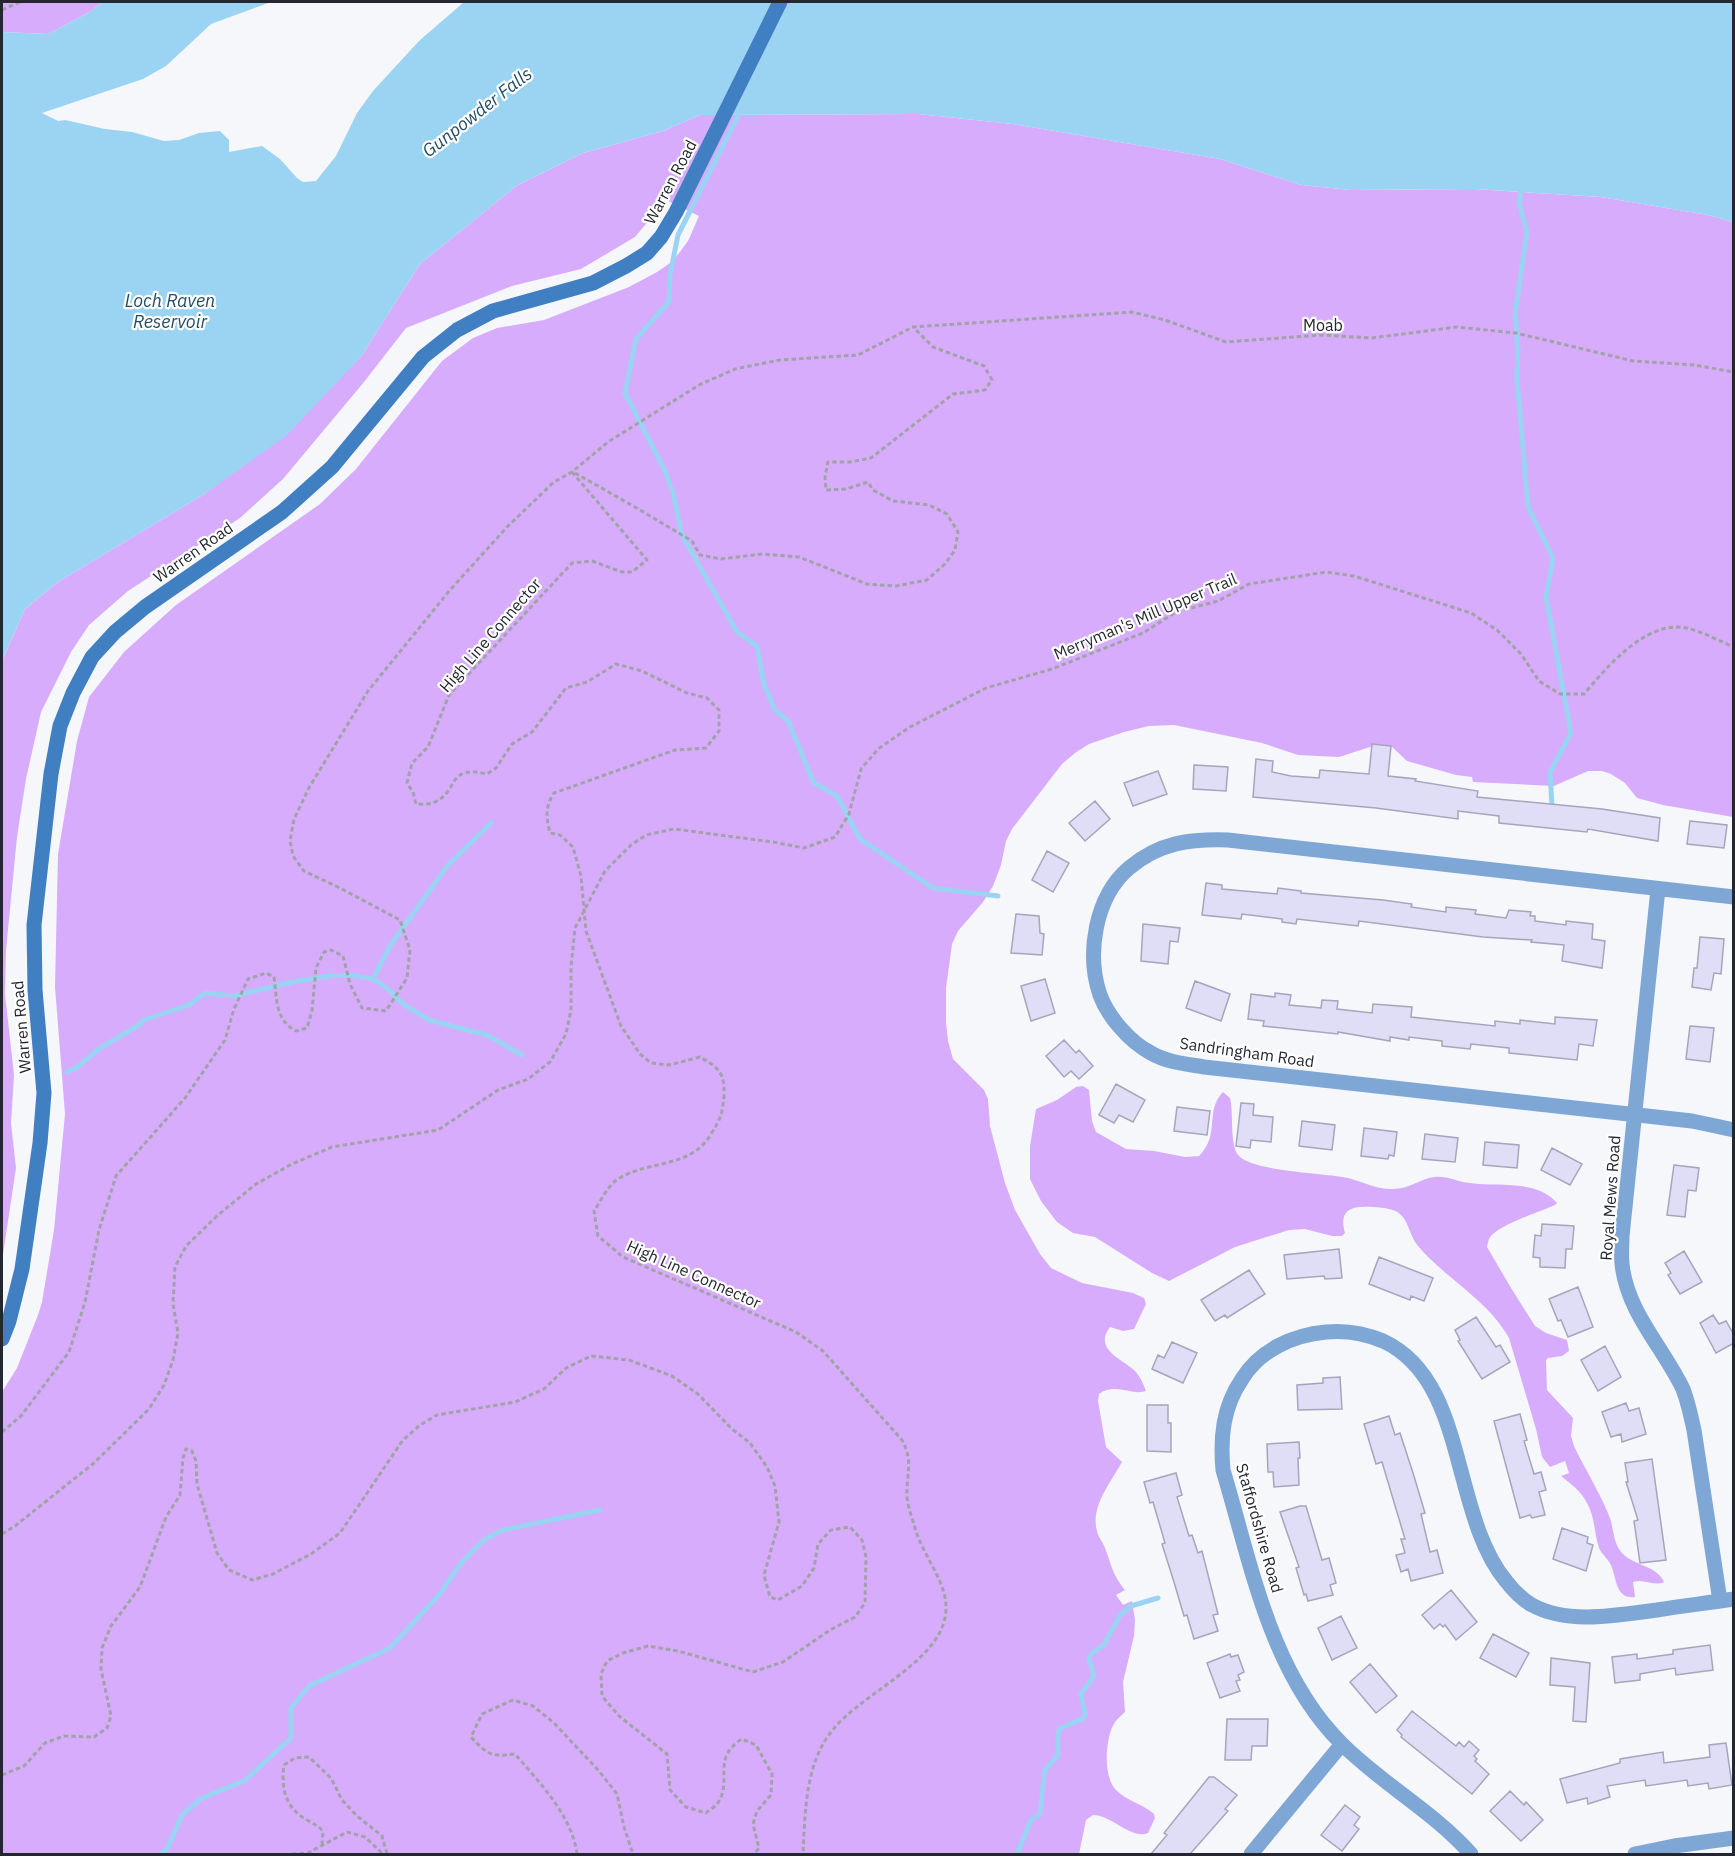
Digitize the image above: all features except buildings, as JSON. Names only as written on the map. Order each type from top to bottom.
[{"type":"street","name":"Warren Road","points":[[2,1339],[22,1269],[40,1143],[44,1093],[34,990],[34,925],[51,774],[60,726],[73,693],[92,657],[115,632],[146,607],[282,512],[332,467],[423,357],[457,330],[493,311],[593,283],[626,267],[647,253],[661,237],[676,212],[780,2]]},
{"type":"street","name":"Sandringham Road","points":[[1734,897],[1228,840],[1199,839],[1169,845],[1148,854],[1128,869],[1101,910],[1095,935],[1096,974],[1101,997],[1114,1019],[1131,1039],[1151,1054],[1177,1062],[1204,1067],[1692,1121],[1734,1130]]},
{"type":"street","name":"Royal Mews Road","points":[[1658,889],[1622,1236],[1622,1264],[1628,1290],[1637,1312],[1683,1389],[1694,1430],[1727,1600]]},
{"type":"street","name":"Staffordshire Road","points":[[1471,1854],[1342,1744],[1294,1680],[1274,1638],[1223,1470],[1221,1443],[1226,1413],[1234,1391],[1246,1373],[1268,1352],[1291,1339],[1316,1333],[1344,1330],[1372,1336],[1396,1347],[1414,1362],[1427,1379],[1441,1405],[1481,1540],[1496,1569],[1515,1592],[1533,1605],[1558,1614],[1581,1617],[1606,1616],[1727,1600]]},
{"type":"street","points":[[1251,1854],[1342,1744]]},
{"type":"street","points":[[1635,1854],[1734,1838]]},
{"type":"path","points":[[2,10],[20,2]]},
{"type":"path","name":"Moab","points":[[913,327],[1132,312],[1165,320],[1226,342],[1321,335],[1372,338],[1457,327],[1516,333],[1633,361],[1694,365],[1734,372]]},
{"type":"path","points":[[2,1432],[21,1416],[69,1352],[85,1302],[99,1230],[116,1176],[185,1098],[225,1040],[234,1009],[248,979],[266,973],[274,976],[279,1013],[286,1025],[297,1031],[307,1028],[312,1011],[316,968],[324,952],[331,950],[343,956],[350,984],[362,1008],[386,1011],[406,978],[410,950],[400,920],[304,872],[292,856],[290,842],[294,819],[310,786],[368,691],[450,590],[508,526],[555,482],[572,472],[608,442],[699,385],[735,369],[780,360],[858,355],[913,327],[933,347],[984,366],[992,380],[985,390],[953,394],[871,458],[850,462],[828,462],[825,490],[846,489],[868,482],[873,490],[893,501],[929,505],[947,514],[958,532],[955,550],[945,564],[927,580],[896,586],[867,584],[799,556],[762,554],[721,559],[700,555],[692,542],[572,472]]},
{"type":"path","name":"High Line Connector","points":[[572,472],[647,560],[632,572],[622,572],[592,561],[572,563],[449,695],[428,747],[412,763],[407,775],[407,783],[413,792],[416,804],[428,804],[437,801],[458,776],[473,771],[487,774],[496,768],[512,744],[532,732],[566,688],[587,682],[616,664],[642,672],[687,693],[707,698],[719,710],[719,731],[706,748],[675,750],[554,793],[547,804],[546,819],[550,833],[560,835],[573,848],[581,876],[586,931],[621,1026],[640,1054],[651,1063],[669,1065],[700,1057],[718,1068],[724,1084],[722,1115],[705,1146],[685,1158],[639,1169],[614,1182],[594,1211],[598,1236],[623,1257],[795,1332],[823,1351],[902,1440],[909,1454],[907,1499],[916,1534],[944,1592],[946,1607],[944,1627],[915,1663],[869,1696],[831,1731],[816,1758],[805,1811],[803,1854]]},
{"type":"path","name":"Merryman's Mill Upper Trail","points":[[2,1534],[94,1463],[149,1409],[164,1384],[173,1360],[178,1333],[173,1304],[175,1267],[186,1246],[218,1215],[256,1184],[292,1164],[332,1147],[438,1130],[498,1090],[528,1079],[550,1062],[566,1035],[571,1010],[575,928],[605,871],[631,845],[646,835],[674,829],[804,848],[835,837],[849,814],[861,769],[878,749],[909,727],[986,688],[1052,669],[1143,633],[1176,612],[1218,601],[1249,584],[1326,572],[1354,576],[1471,613],[1497,630],[1521,654],[1539,681],[1560,694],[1584,694],[1630,646],[1660,629],[1685,628],[1734,647]]},
{"type":"path","points":[[2,1775],[24,1766],[45,1743],[64,1736],[94,1737],[107,1728],[111,1716],[101,1669],[102,1648],[111,1626],[140,1587],[166,1517],[180,1495],[183,1458],[186,1449],[192,1451],[195,1461],[197,1484],[217,1553],[229,1570],[252,1580],[273,1574],[311,1554],[340,1533],[403,1440],[420,1425],[437,1415],[515,1402],[544,1389],[566,1368],[591,1356],[629,1360],[672,1376],[699,1394],[732,1429],[750,1443],[767,1467],[775,1486],[778,1522],[764,1575],[770,1597],[778,1600],[802,1586],[814,1568],[818,1544],[831,1530],[850,1527],[862,1540],[866,1557],[865,1603],[855,1617],[830,1630],[783,1662],[753,1672],[678,1651],[648,1646],[623,1653],[607,1661],[601,1674],[602,1696],[619,1716],[667,1754],[670,1790],[686,1807],[706,1813],[717,1804],[724,1789],[724,1761],[733,1745],[742,1739],[756,1745],[772,1774],[771,1795],[757,1811],[753,1824],[759,1848],[754,1854]]},
{"type":"path","points":[[577,1854],[575,1838],[556,1804],[515,1754],[497,1756],[486,1753],[471,1737],[482,1714],[513,1700],[533,1706],[554,1723],[599,1771],[617,1794],[633,1854]]},
{"type":"path","points":[[322,1845],[323,1831],[316,1824],[295,1812],[288,1804],[282,1783],[284,1765],[295,1758],[309,1757],[321,1767],[331,1778],[342,1800],[349,1808],[382,1836],[385,1854]]},
{"type":"path","points":[[293,1854],[308,1853],[347,1833],[365,1837],[385,1854]]},
{"type":"shaded area","points":[[2,2],[102,2],[90,12],[48,34],[2,32]]},
{"type":"shaded area","points":[[918,114],[1013,124],[1220,159],[1301,185],[1351,190],[1474,189],[1601,197],[1708,215],[1733,222],[1733,817],[1663,805],[1637,798],[1625,783],[1602,771],[1588,771],[1554,786],[1473,782],[1472,777],[1456,775],[1407,761],[1392,747],[1373,746],[1339,757],[1298,755],[1262,743],[1174,725],[1149,726],[1089,744],[1062,764],[1012,829],[1006,841],[1001,865],[993,886],[983,902],[958,931],[952,944],[946,988],[948,1041],[953,1059],[984,1090],[988,1099],[990,1126],[1005,1183],[1015,1210],[1040,1254],[1051,1268],[1082,1283],[1133,1293],[1144,1298],[1146,1304],[1134,1329],[1123,1331],[1110,1327],[1106,1335],[1105,1341],[1111,1353],[1136,1372],[1146,1391],[1111,1389],[1099,1394],[1098,1401],[1106,1447],[1122,1462],[1099,1504],[1096,1522],[1113,1570],[1125,1590],[1116,1595],[1123,1605],[1132,1601],[1135,1620],[1134,1636],[1123,1682],[1125,1712],[1115,1722],[1109,1737],[1107,1766],[1111,1783],[1115,1789],[1154,1814],[1155,1818],[1148,1833],[1135,1833],[1100,1816],[1093,1815],[1086,1820],[1079,1854],[2,1854],[2,1392],[17,1368],[38,1315],[54,1230],[65,1114],[55,987],[58,854],[77,741],[89,697],[124,652],[176,605],[320,504],[356,469],[442,361],[473,338],[497,328],[544,320],[629,287],[657,272],[673,261],[688,241],[699,216],[666,200],[635,237],[581,269],[512,286],[406,328],[283,479],[240,518],[128,591],[89,625],[71,652],[41,712],[26,779],[17,837],[6,950],[5,994],[14,1075],[11,1123],[16,1168],[2,1261],[2,661],[25,609],[58,582],[206,493],[360,358],[420,264],[516,186],[583,153],[663,131],[700,115]]},
{"type":"shaded area","points":[[1083,1086],[1089,1090],[1092,1121],[1096,1132],[1126,1149],[1185,1157],[1199,1156],[1209,1140],[1214,1107],[1223,1092],[1230,1098],[1236,1151],[1239,1156],[1258,1165],[1348,1178],[1384,1189],[1403,1188],[1438,1177],[1470,1183],[1528,1187],[1548,1195],[1557,1203],[1555,1205],[1498,1230],[1488,1241],[1487,1247],[1535,1326],[1546,1333],[1567,1340],[1569,1351],[1562,1356],[1546,1360],[1547,1390],[1573,1418],[1571,1436],[1574,1446],[1608,1512],[1618,1548],[1629,1559],[1657,1573],[1664,1582],[1656,1584],[1633,1582],[1635,1597],[1629,1597],[1621,1592],[1611,1565],[1599,1548],[1592,1514],[1585,1499],[1561,1476],[1569,1473],[1565,1461],[1550,1467],[1542,1457],[1509,1338],[1490,1312],[1418,1246],[1403,1217],[1397,1212],[1374,1207],[1354,1208],[1349,1210],[1344,1218],[1345,1233],[1342,1236],[1332,1236],[1305,1229],[1289,1230],[1235,1247],[1169,1281],[1152,1273],[1095,1237],[1073,1233],[1057,1222],[1041,1201],[1030,1179],[1030,1146],[1036,1109],[1057,1100],[1076,1087]]},
{"type":"water","name":"Loch Raven Reservoir","points":[[102,2],[271,2],[211,24],[166,66],[143,79],[42,113],[58,121],[65,120],[105,129],[132,132],[164,141],[220,131],[229,140],[229,152],[262,146],[280,159],[303,182],[316,181],[336,156],[357,113],[373,91],[419,41],[464,2],[1733,2],[1733,222],[1708,215],[1601,197],[1474,189],[1351,190],[1301,185],[1220,159],[1013,124],[918,114],[700,115],[663,131],[583,153],[516,186],[420,264],[360,358],[286,436],[206,493],[58,582],[25,609],[2,661],[2,32],[48,34],[90,12]]},
{"type":"waterway","points":[[741,110],[678,235],[670,275],[669,302],[636,339],[625,393],[665,471],[673,493],[682,535],[737,632],[757,646],[764,684],[775,710],[788,721],[814,783],[837,796],[860,839],[933,888],[998,896]]},
{"type":"waterway","points":[[1522,185],[1519,203],[1527,232],[1515,314],[1518,349],[1517,378],[1528,507],[1553,558],[1546,597],[1571,733],[1550,772],[1552,806]]},
{"type":"waterway","points":[[373,979],[390,946],[448,865],[491,823]]},
{"type":"waterway","points":[[67,1072],[144,1020],[189,1005],[205,993],[234,996],[292,982],[350,975],[373,979],[388,989],[403,1004],[429,1020],[487,1035],[522,1055]]},
{"type":"waterway","points":[[160,1854],[167,1849],[182,1815],[202,1798],[244,1781],[291,1738],[291,1708],[309,1686],[390,1648],[439,1595],[461,1563],[484,1540],[503,1530],[600,1510]]},
{"type":"waterway","points":[[1017,1854],[1031,1820],[1040,1814],[1045,1770],[1058,1755],[1060,1728],[1083,1719],[1085,1713],[1081,1694],[1094,1676],[1089,1658],[1091,1654],[1104,1645],[1120,1615],[1131,1606],[1158,1598]]},
{"type":"water label","name":"Gunpowder Falls","points":[[477,112]]}]
